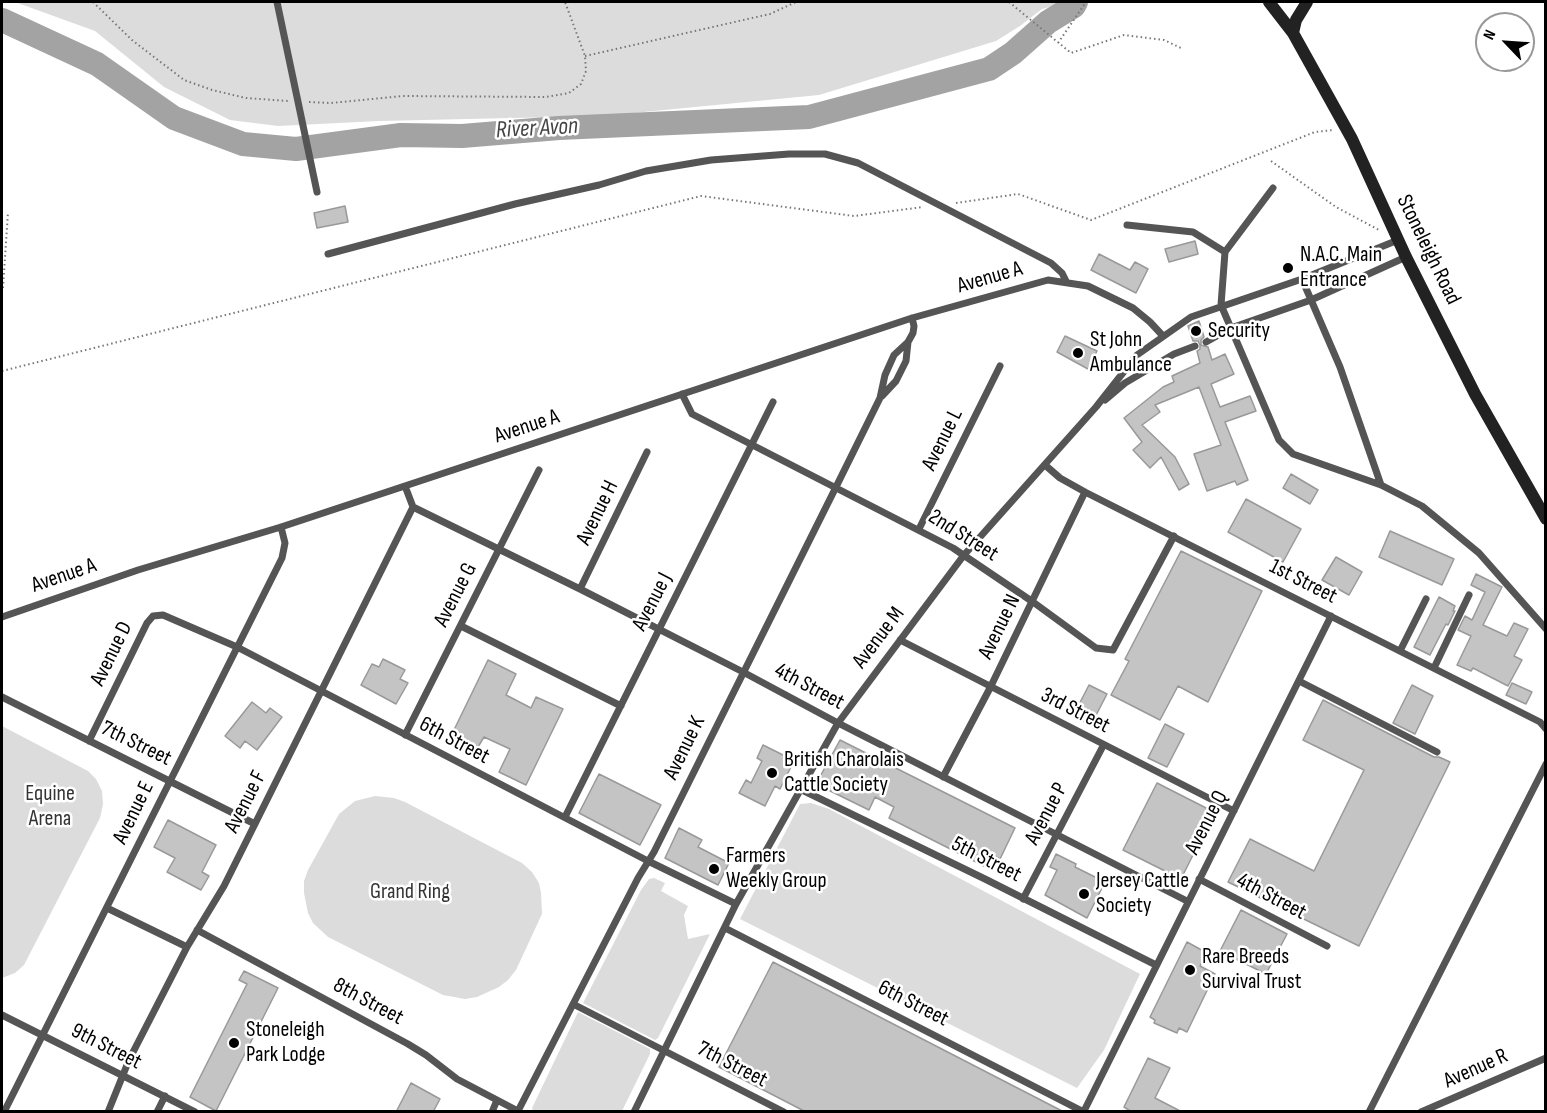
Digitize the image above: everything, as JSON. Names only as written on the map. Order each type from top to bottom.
[{"type":"main road","name":"Stoneleigh Road","points":[[1269,2],[1293,33],[1346,128],[1406,257],[1475,393],[1545,519]]},
{"type":"main road","points":[[1293,33],[1296,20],[1307,2]]},
{"type":"lane","points":[[277,2],[317,192]]},
{"type":"lane","name":"Avenue A","points":[[328,254],[646,171],[711,160],[789,154],[825,154],[858,163],[1051,262],[1062,273],[1066,281]]},
{"type":"lane","points":[[1273,188],[1225,252],[1221,305],[1279,440],[1293,454],[1381,485],[1422,506],[1479,554],[1545,629]]},
{"type":"lane","points":[[1127,225],[1193,232],[1225,252]]},
{"type":"lane","points":[[1096,407],[1137,355],[1191,317],[1302,279],[1398,240]]},
{"type":"lane","points":[[1206,342],[1231,328],[1311,300],[1406,257]]},
{"type":"lane","points":[[1302,279],[1340,368],[1381,485]]},
{"type":"lane","name":"Avenue A","points":[[2,617],[138,570],[281,527],[912,318],[1048,280],[1088,286],[1132,308],[1163,336]]},
{"type":"lane","name":"Avenue K","points":[[880,398],[896,381],[906,360],[908,342],[914,326],[912,318]]},
{"type":"lane","name":"Avenue K","points":[[518,1112],[648,861],[836,487],[880,398],[885,375],[894,355],[908,342]]},
{"type":"lane","points":[[1096,407],[1125,384],[1174,354],[1195,346]]},
{"type":"lane","name":"Avenue L","points":[[919,529],[1000,366]]},
{"type":"lane","name":"2nd Street","points":[[682,394],[692,414],[919,529],[964,555],[1096,648],[1113,650],[1174,536]]},
{"type":"lane","name":"Avenue J","points":[[565,818],[773,402]]},
{"type":"lane","name":"Avenue M","points":[[633,1112],[736,904],[838,723],[964,555],[1096,407]]},
{"type":"lane","name":"Avenue H","points":[[580,589],[647,452]]},
{"type":"lane","name":"1st Street","points":[[1045,465],[1060,478],[1085,492],[1540,722],[1545,729]]},
{"type":"lane","name":"Avenue G","points":[[405,735],[539,471]]},
{"type":"lane","points":[[405,486],[413,507]]},
{"type":"lane","name":"Avenue N","points":[[943,777],[1033,602],[1085,492]]},
{"type":"lane","name":"4th Street","points":[[413,507],[580,589],[1187,901]]},
{"type":"lane","name":"Avenue F","points":[[108,1112],[122,1075],[187,947],[224,886],[413,507]]},
{"type":"lane","name":"Avenue E","points":[[4,1112],[282,558],[285,543],[281,527]]},
{"type":"lane","points":[[1434,669],[1469,595]]},
{"type":"lane","points":[[1400,651],[1426,599]]},
{"type":"lane","name":"6th Street","points":[[153,616],[163,615],[237,647],[648,861],[736,904]]},
{"type":"lane","name":"Avenue D","points":[[89,741],[147,623],[153,616]]},
{"type":"lane","name":"Avenue Q","points":[[1084,1111],[1331,616]]},
{"type":"lane","points":[[461,626],[621,706]]},
{"type":"lane","name":"3rd Street","points":[[900,640],[1103,746],[1234,811]]},
{"type":"lane","points":[[1299,681],[1437,752]]},
{"type":"lane","name":"7th Street","points":[[2,697],[255,824]]},
{"type":"lane","name":"Avenue P","points":[[1023,898],[1103,746]]},
{"type":"lane","points":[[1369,1112],[1545,764]]},
{"type":"lane","name":"5th Street","points":[[800,789],[1156,965]]},
{"type":"lane","name":"4th Street","points":[[1199,879],[1327,946]]},
{"type":"lane","points":[[107,908],[187,947]]},
{"type":"lane","name":"6th Street","points":[[725,928],[1084,1111]]},
{"type":"lane","name":"8th Street","points":[[197,930],[408,1044],[457,1079],[518,1112]]},
{"type":"lane","name":"7th Street","points":[[573,1004],[784,1112]]},
{"type":"lane","name":"9th Street","points":[[2,1015],[195,1112]]},
{"type":"lane","name":"Avenue R","points":[[1421,1112],[1545,1058]]},
{"type":"lane","points":[[158,1112],[165,1096]]},
{"type":"lane","points":[[492,1112],[497,1100]]},
{"type":"path","points":[[93,2],[132,40],[184,80],[246,98],[331,103],[403,96],[545,97],[569,93],[582,84],[586,71],[585,56],[566,2]]},
{"type":"path","points":[[585,56],[770,14],[796,2]]},
{"type":"path","points":[[1009,2],[1071,53],[1125,35],[1164,40],[1183,49]]},
{"type":"path","points":[[1058,43],[1086,2]]},
{"type":"path","points":[[2,371],[701,196],[854,216],[1018,194],[1091,220],[1315,132],[1346,128]]},
{"type":"path","points":[[1271,160],[1336,207],[1398,240]]},
{"type":"path","points":[[3,288],[8,212]]},
{"type":"green space","points":[[15,2],[1058,2],[1057,5],[1042,9],[996,41],[819,95],[602,116],[379,121],[278,126],[230,120],[164,87],[95,31]]},
{"type":"green space","name":"Equine Arena","points":[[2,726],[88,771],[96,779],[102,791],[103,804],[100,818],[24,965],[15,973],[2,978]]},
{"type":"green space","name":"Grand Ring","points":[[375,796],[405,802],[522,863],[532,872],[539,883],[542,914],[516,970],[499,987],[477,997],[465,999],[443,995],[328,937],[313,923],[308,913],[304,893],[304,881],[308,870],[339,814],[355,801]]},
{"type":"green space","points":[[811,803],[829,809],[1140,974],[1104,1050],[1077,1088],[740,919],[800,804]]},
{"type":"green space","points":[[654,878],[665,883],[661,891],[688,906],[684,915],[688,939],[710,934],[655,1040],[583,1003],[641,890],[649,879]]},
{"type":"green space","points":[[578,1012],[650,1049],[650,1054],[622,1111],[533,1111],[532,1108]]},
{"type":"building","points":[[345,206],[348,222],[317,228],[314,213]]},
{"type":"building","points":[[1195,241],[1198,254],[1169,262],[1165,249]]},
{"type":"building","points":[[1099,254],[1130,270],[1135,262],[1148,269],[1136,293],[1091,270]]},
{"type":"building","points":[[1199,321],[1204,337],[1201,345],[1208,347],[1212,360],[1225,354],[1234,374],[1211,384],[1220,407],[1250,396],[1256,411],[1225,422],[1248,480],[1237,485],[1235,481],[1207,491],[1194,454],[1221,445],[1199,387],[1155,405],[1160,412],[1142,425],[1175,457],[1189,484],[1179,490],[1161,457],[1150,468],[1133,450],[1142,442],[1124,418],[1163,387],[1174,382],[1172,376],[1200,363],[1197,351],[1200,345],[1198,341],[1193,341],[1188,326]]},
{"type":"building","name":"St John Ambulance","points":[[1065,336],[1097,351],[1088,369],[1057,352]]},
{"type":"building","points":[[1291,474],[1318,490],[1310,504],[1283,488]]},
{"type":"building","points":[[1246,499],[1301,529],[1283,562],[1228,532]]},
{"type":"building","points":[[1390,531],[1454,559],[1442,585],[1379,557]]},
{"type":"building","points":[[1181,551],[1262,591],[1208,702],[1178,686],[1160,720],[1111,695],[1129,661],[1125,659]]},
{"type":"building","points":[[1336,557],[1362,572],[1349,595],[1322,580]]},
{"type":"building","points":[[1476,574],[1502,587],[1483,625],[1507,636],[1514,623],[1528,629],[1514,656],[1522,660],[1508,686],[1473,668],[1471,671],[1457,665],[1471,636],[1458,630],[1465,616],[1472,620],[1485,592],[1471,585]]},
{"type":"building","points":[[1439,597],[1455,606],[1453,611],[1455,611],[1430,655],[1414,647]]},
{"type":"building","points":[[383,659],[405,670],[400,679],[408,683],[396,704],[361,685],[372,664],[379,667]]},
{"type":"building","points":[[488,660],[516,674],[506,695],[531,708],[536,697],[563,709],[526,785],[499,772],[510,749],[484,737],[478,747],[452,734]]},
{"type":"building","points":[[1512,683],[1532,692],[1526,704],[1506,695]]},
{"type":"building","points":[[1089,685],[1107,694],[1091,725],[1073,716]]},
{"type":"building","points":[[1412,685],[1433,696],[1415,734],[1393,723]]},
{"type":"building","points":[[1323,700],[1434,757],[1450,762],[1359,946],[1228,882],[1250,839],[1314,871],[1364,770],[1303,740]]},
{"type":"building","points":[[252,702],[266,713],[270,708],[282,717],[257,750],[245,741],[240,748],[225,736]]},
{"type":"building","points":[[1165,724],[1184,734],[1167,767],[1148,758]]},
{"type":"building","points":[[840,740],[1015,828],[1000,859],[990,854],[984,866],[889,818],[894,807],[875,797],[869,810],[816,784]]},
{"type":"building","name":"British Charolais Cattle Society","points":[[763,745],[789,758],[785,764],[791,767],[780,789],[775,786],[765,806],[739,793],[746,780],[751,783],[762,761],[757,758]]},
{"type":"building","points":[[599,774],[661,805],[640,845],[579,813]]},
{"type":"building","points":[[1157,783],[1212,811],[1181,879],[1123,850]]},
{"type":"building","points":[[168,820],[216,845],[202,872],[209,876],[201,890],[167,872],[175,858],[154,847]]},
{"type":"building","points":[[679,828],[702,840],[698,847],[729,863],[718,885],[665,858]]},
{"type":"building","points":[[1056,854],[1076,864],[1075,867],[1105,882],[1087,918],[1045,895],[1057,870],[1050,867]]},
{"type":"building","points":[[1241,910],[1287,934],[1266,974],[1220,951]]},
{"type":"building","points":[[1187,942],[1207,953],[1200,966],[1215,974],[1187,1032],[1179,1028],[1177,1033],[1154,1023],[1155,1020],[1150,1017]]},
{"type":"building","points":[[773,962],[1064,1112],[806,1112],[719,1067]]},
{"type":"building","name":"Stoneleigh Park Lodge","points":[[244,971],[278,988],[216,1111],[190,1097],[247,984],[239,980]]},
{"type":"building","points":[[1148,1058],[1170,1068],[1155,1098],[1182,1112],[1132,1112],[1124,1107]]},
{"type":"building","points":[[411,1083],[440,1099],[433,1112],[396,1112]]},
{"type":"waterway","name":"River Avon","points":[[2,20],[97,64],[174,118],[243,144],[296,149],[401,135],[462,136],[559,128],[809,117],[989,69],[1013,53],[1048,22],[1074,6],[1076,2]]},
{"type":"place","name":"N.A.C. Main Entrance","points":[[1288,268]]},
{"type":"place","name":"Security","points":[[1196,331]]},
{"type":"place","name":"St John Ambulance","points":[[1078,353]]},
{"type":"place","name":"British Charolais Cattle Society","points":[[772,773]]},
{"type":"place","name":"Farmers Weekly Group","points":[[714,869]]},
{"type":"place","name":"Jersey Cattle Society","points":[[1084,894]]},
{"type":"place","name":"Rare Breeds Survival Trust","points":[[1190,970]]},
{"type":"place","name":"Stoneleigh Park Lodge","points":[[234,1043]]}]
